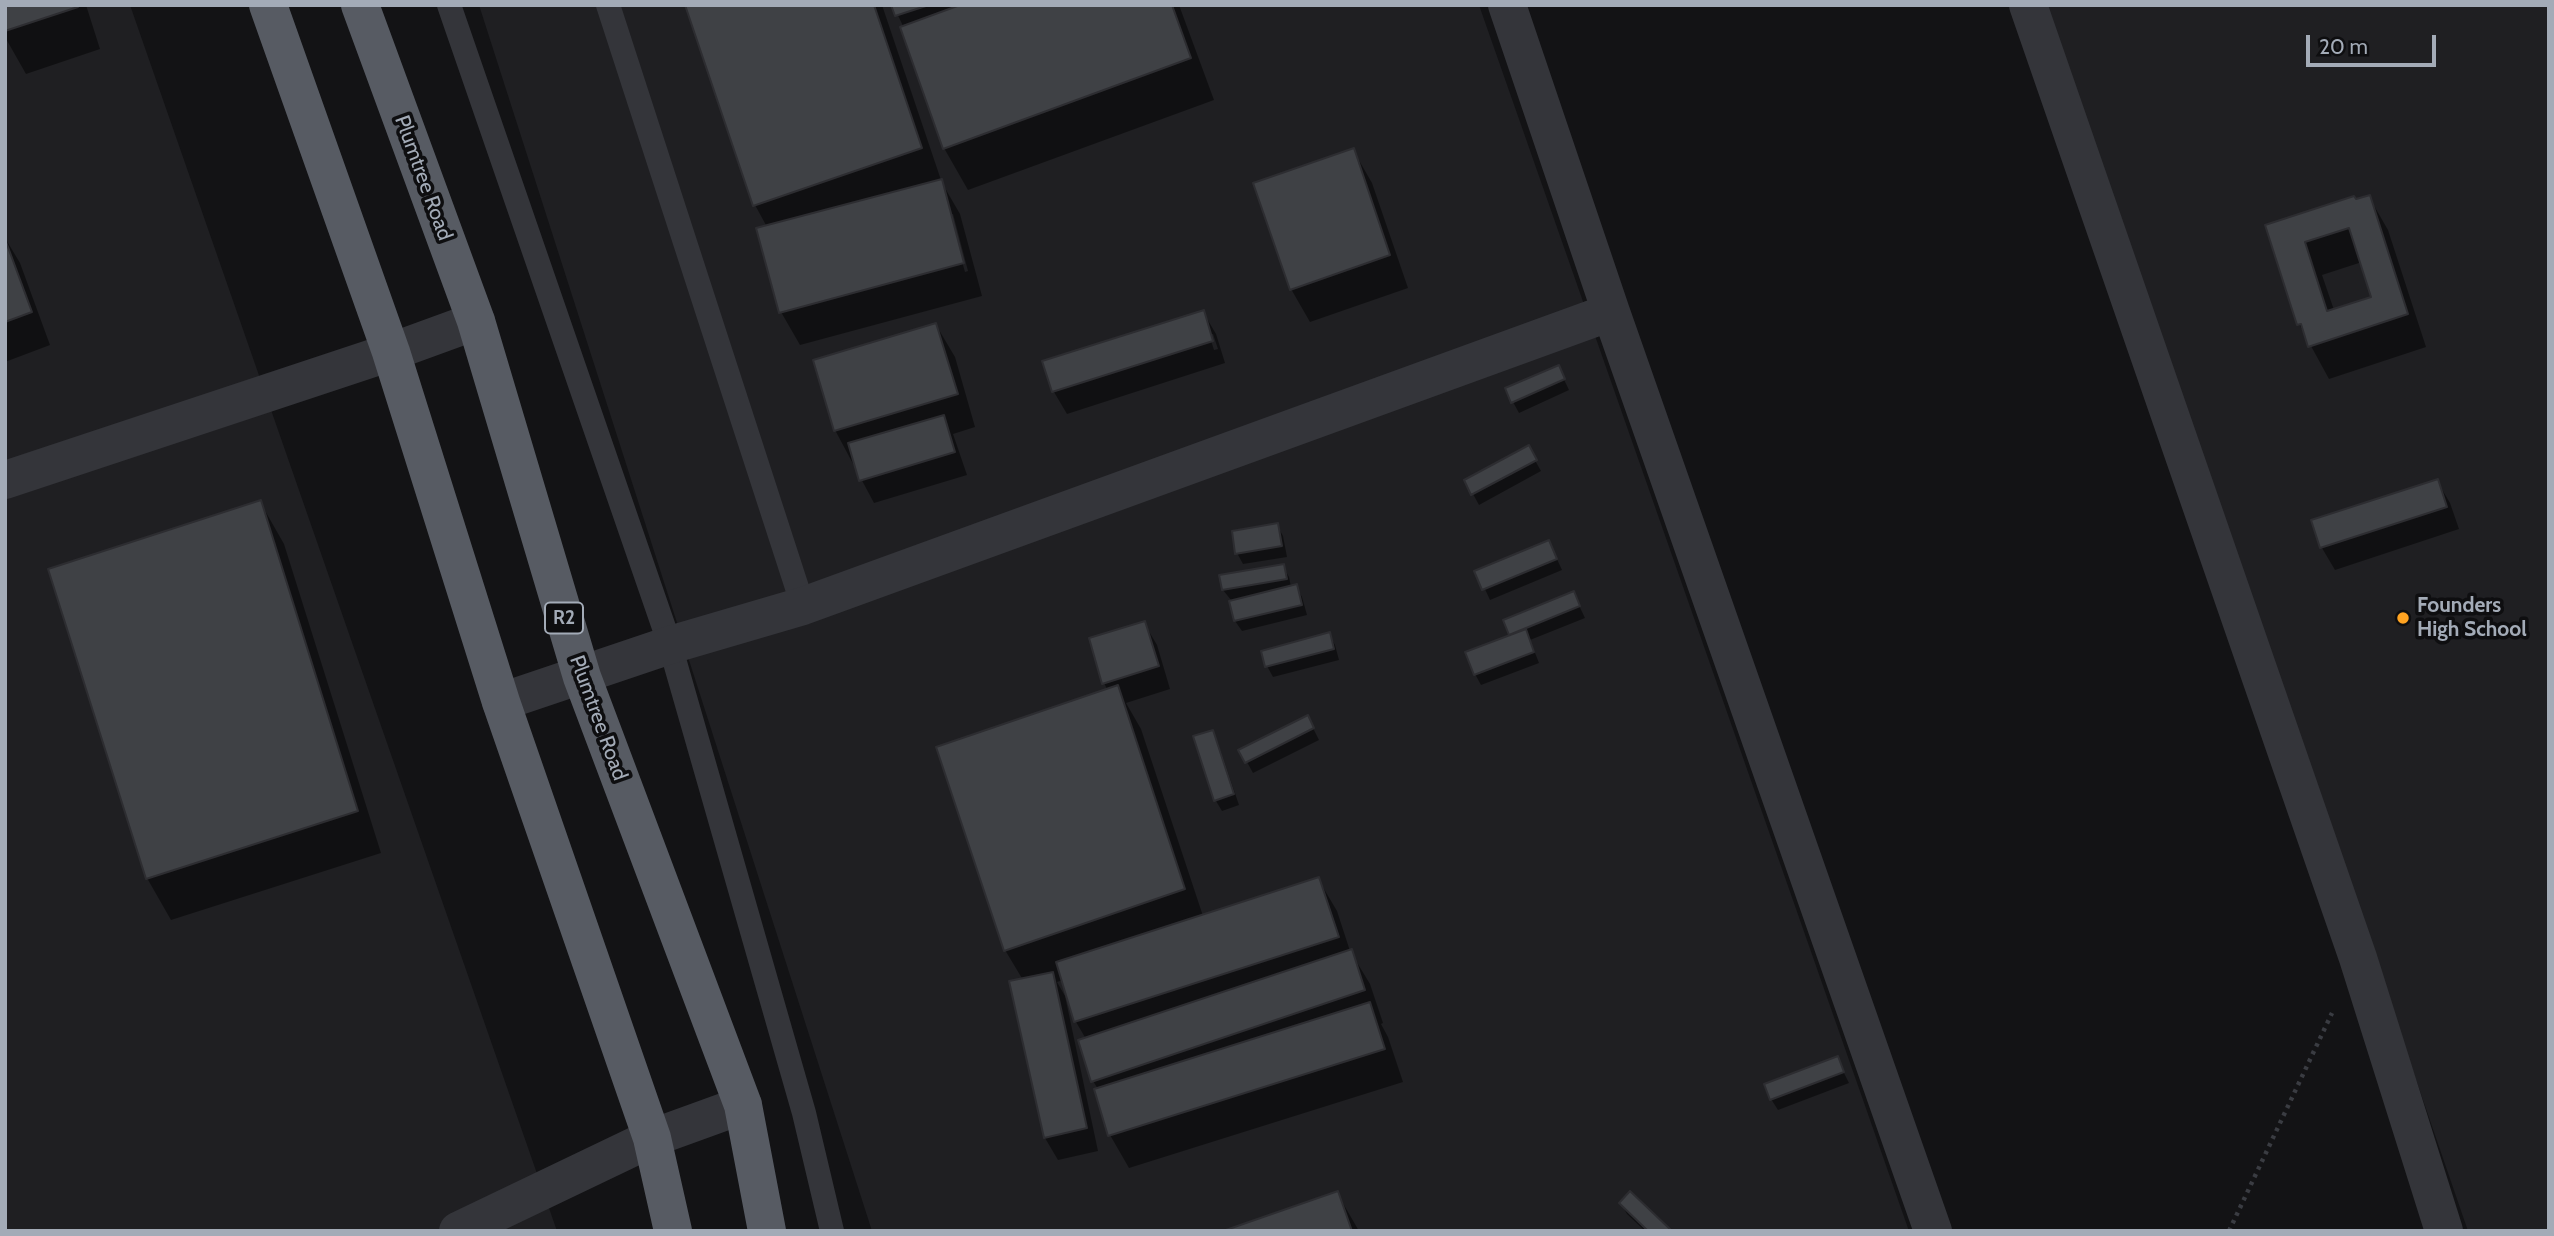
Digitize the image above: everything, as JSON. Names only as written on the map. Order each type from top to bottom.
[{"type":"highway","points":[[268,5],[391,352],[502,702],[652,1138],[673,1231]]},
{"type":"highway","name":"Plumtree Road","points":[[360,5],[476,321],[582,677],[743,1105],[767,1231]]},
{"type":"street","points":[[1507,5],[1611,312],[1933,1231]]},
{"type":"street","points":[[2028,5],[2358,958],[2444,1231]]},
{"type":"street","points":[[502,702],[670,645],[803,606],[1611,312]]},
{"type":"street","points":[[5,480],[391,352],[476,321]]},
{"type":"street","points":[[457,1231],[652,1138],[743,1105]]},
{"type":"lane","points":[[449,5],[670,645],[804,1113],[832,1231]]},
{"type":"lane","points":[[608,5],[803,606]]},
{"type":"path","points":[[2229,1231],[2358,958]]},
{"type":"shaded area","points":[[5,5],[130,5],[557,1231],[5,1231]]},
{"type":"shaded area","points":[[479,5],[1479,5],[1909,1231],[872,1231]]},
{"type":"shaded area","name":"Founders High School","points":[[2047,5],[2549,5],[2549,1231],[2468,1231]]},
{"type":"building","points":[[5,5],[77,5],[78,7],[5,31]]},
{"type":"building","points":[[685,5],[874,5],[922,148],[753,206]]},
{"type":"building","points":[[891,5],[929,5],[895,16]]},
{"type":"building","points":[[960,5],[1172,5],[1191,58],[943,149],[900,27]]},
{"type":"building","points":[[1354,148],[1390,255],[1290,290],[1253,183]]},
{"type":"building","points":[[942,179],[964,263],[779,313],[756,228]]},
{"type":"building","points":[[2370,195],[2408,314],[2308,347],[2301,324],[2297,325],[2265,225],[2354,196],[2356,199]],"holes":[[[2349,228],[2371,297],[2327,311],[2305,242]]]},
{"type":"building","points":[[5,239],[32,312],[5,322]]},
{"type":"building","points":[[1204,310],[1213,341],[1052,392],[1042,361]]},
{"type":"building","points":[[936,323],[958,394],[834,431],[813,360]]},
{"type":"building","points":[[1559,365],[1565,379],[1511,403],[1505,388]]},
{"type":"building","points":[[944,415],[955,452],[859,481],[848,443]]},
{"type":"building","points":[[1529,445],[1537,460],[1471,495],[1464,480]]},
{"type":"building","points":[[2438,479],[2447,507],[2320,548],[2311,520]]},
{"type":"building","points":[[261,500],[358,811],[146,879],[48,569]]},
{"type":"building","points":[[1278,523],[1282,546],[1235,554],[1232,531]]},
{"type":"building","points":[[1549,540],[1557,559],[1482,590],[1474,571]]},
{"type":"building","points":[[1284,564],[1287,579],[1222,590],[1219,575]]},
{"type":"building","points":[[1297,584],[1302,605],[1234,621],[1229,601]]},
{"type":"building","points":[[1574,591],[1580,606],[1509,635],[1503,620]]},
{"type":"building","points":[[1145,621],[1159,666],[1102,684],[1089,638]]},
{"type":"building","points":[[1526,629],[1534,652],[1474,675],[1465,652]]},
{"type":"building","points":[[1330,632],[1334,649],[1265,667],[1261,651]]},
{"type":"building","points":[[1118,685],[1185,889],[1004,951],[936,747]]},
{"type":"building","points":[[1308,715],[1314,728],[1245,763],[1238,750]]},
{"type":"building","points":[[1213,730],[1234,794],[1214,801],[1193,736]]},
{"type":"building","points":[[1319,877],[1339,937],[1074,1022],[1056,962]]},
{"type":"building","points":[[1352,949],[1365,990],[1091,1082],[1078,1040]]},
{"type":"building","points":[[1053,972],[1087,1128],[1044,1138],[1009,981]]},
{"type":"building","points":[[1370,1002],[1385,1049],[1108,1136],[1094,1089]]},
{"type":"building","points":[[1838,1056],[1844,1072],[1770,1100],[1764,1084]]},
{"type":"building","points":[[1338,1191],[1352,1231],[1223,1231]]},
{"type":"building","points":[[1630,1191],[1672,1231],[1648,1231],[1619,1203]]},
{"type":"place","name":"Founders High School","points":[[2403,618]]}]
